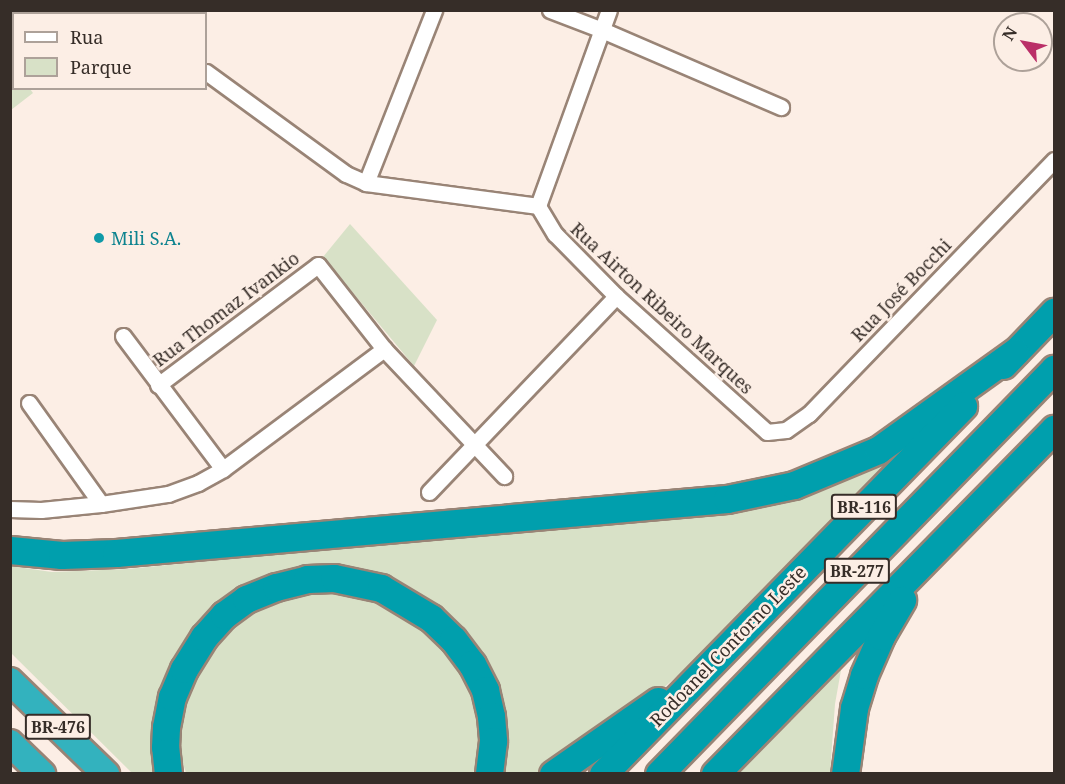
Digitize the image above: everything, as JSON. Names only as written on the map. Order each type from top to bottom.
[{"type":"highway","name":"Rodoanel Contorno Leste","points":[[603,774],[1054,312]]},
{"type":"highway","points":[[10,550],[62,555],[116,553],[727,499],[794,485],[878,450],[1015,352]]},
{"type":"highway","name":"BR-277","points":[[659,774],[1054,369]]},
{"type":"highway","points":[[715,774],[946,542],[1054,429]]},
{"type":"highway","points":[[845,774],[854,708],[876,646],[903,598],[946,542]]},
{"type":"highway","points":[[168,774],[165,727],[172,697],[184,669],[204,637],[224,615],[246,599],[276,587],[307,579],[334,578],[381,588],[431,618],[453,639],[471,664],[485,690],[494,741],[489,774]]},
{"type":"highway","name":"BR-116","points":[[553,774],[713,661]]},
{"type":"highway","points":[[683,774],[754,676]]},
{"type":"highway","name":"BR-476","points":[[10,681],[106,774]]},
{"type":"highway","points":[[10,743],[42,774]]},
{"type":"street","points":[[366,183],[434,10]]},
{"type":"street","points":[[550,10],[780,107]]},
{"type":"street","points":[[207,73],[346,174],[366,183],[538,206],[609,10]]},
{"type":"street","name":"Rua José Bocchi","points":[[767,432],[786,430],[809,414],[1054,160]]},
{"type":"street","name":"Rua Airton Ribeiro Marques","points":[[538,206],[555,234],[616,296],[767,432]]},
{"type":"street","name":"Rua Thomaz Ivankio","points":[[158,385],[318,265],[384,349]]},
{"type":"street","points":[[429,492],[616,296]]},
{"type":"street","points":[[123,336],[223,469]]},
{"type":"street","points":[[10,509],[41,510],[101,504],[168,494],[198,483],[223,469],[384,349],[504,476]]},
{"type":"street","points":[[29,403],[101,504]]},
{"type":"green space","points":[[11,10],[82,10],[83,12],[12,12],[12,90],[31,90],[33,93],[11,110]]},
{"type":"green space","points":[[350,224],[437,320],[414,366],[323,257]]},
{"type":"green space","points":[[885,463],[878,476],[681,673],[662,689],[568,748],[539,773],[504,773],[509,737],[500,690],[481,652],[454,620],[427,598],[391,580],[325,568],[190,644],[159,773],[132,773],[11,653],[10,566],[52,572],[128,569],[724,510],[793,497]]},
{"type":"green space","points":[[341,588],[381,597],[450,647],[473,695],[481,746],[473,774],[186,773],[179,751],[184,689],[219,632],[263,603],[301,591]]},
{"type":"green space","points":[[843,659],[835,704],[830,773],[729,774]]},
{"type":"place","name":"Mili S.A.","points":[[99,238]]}]
